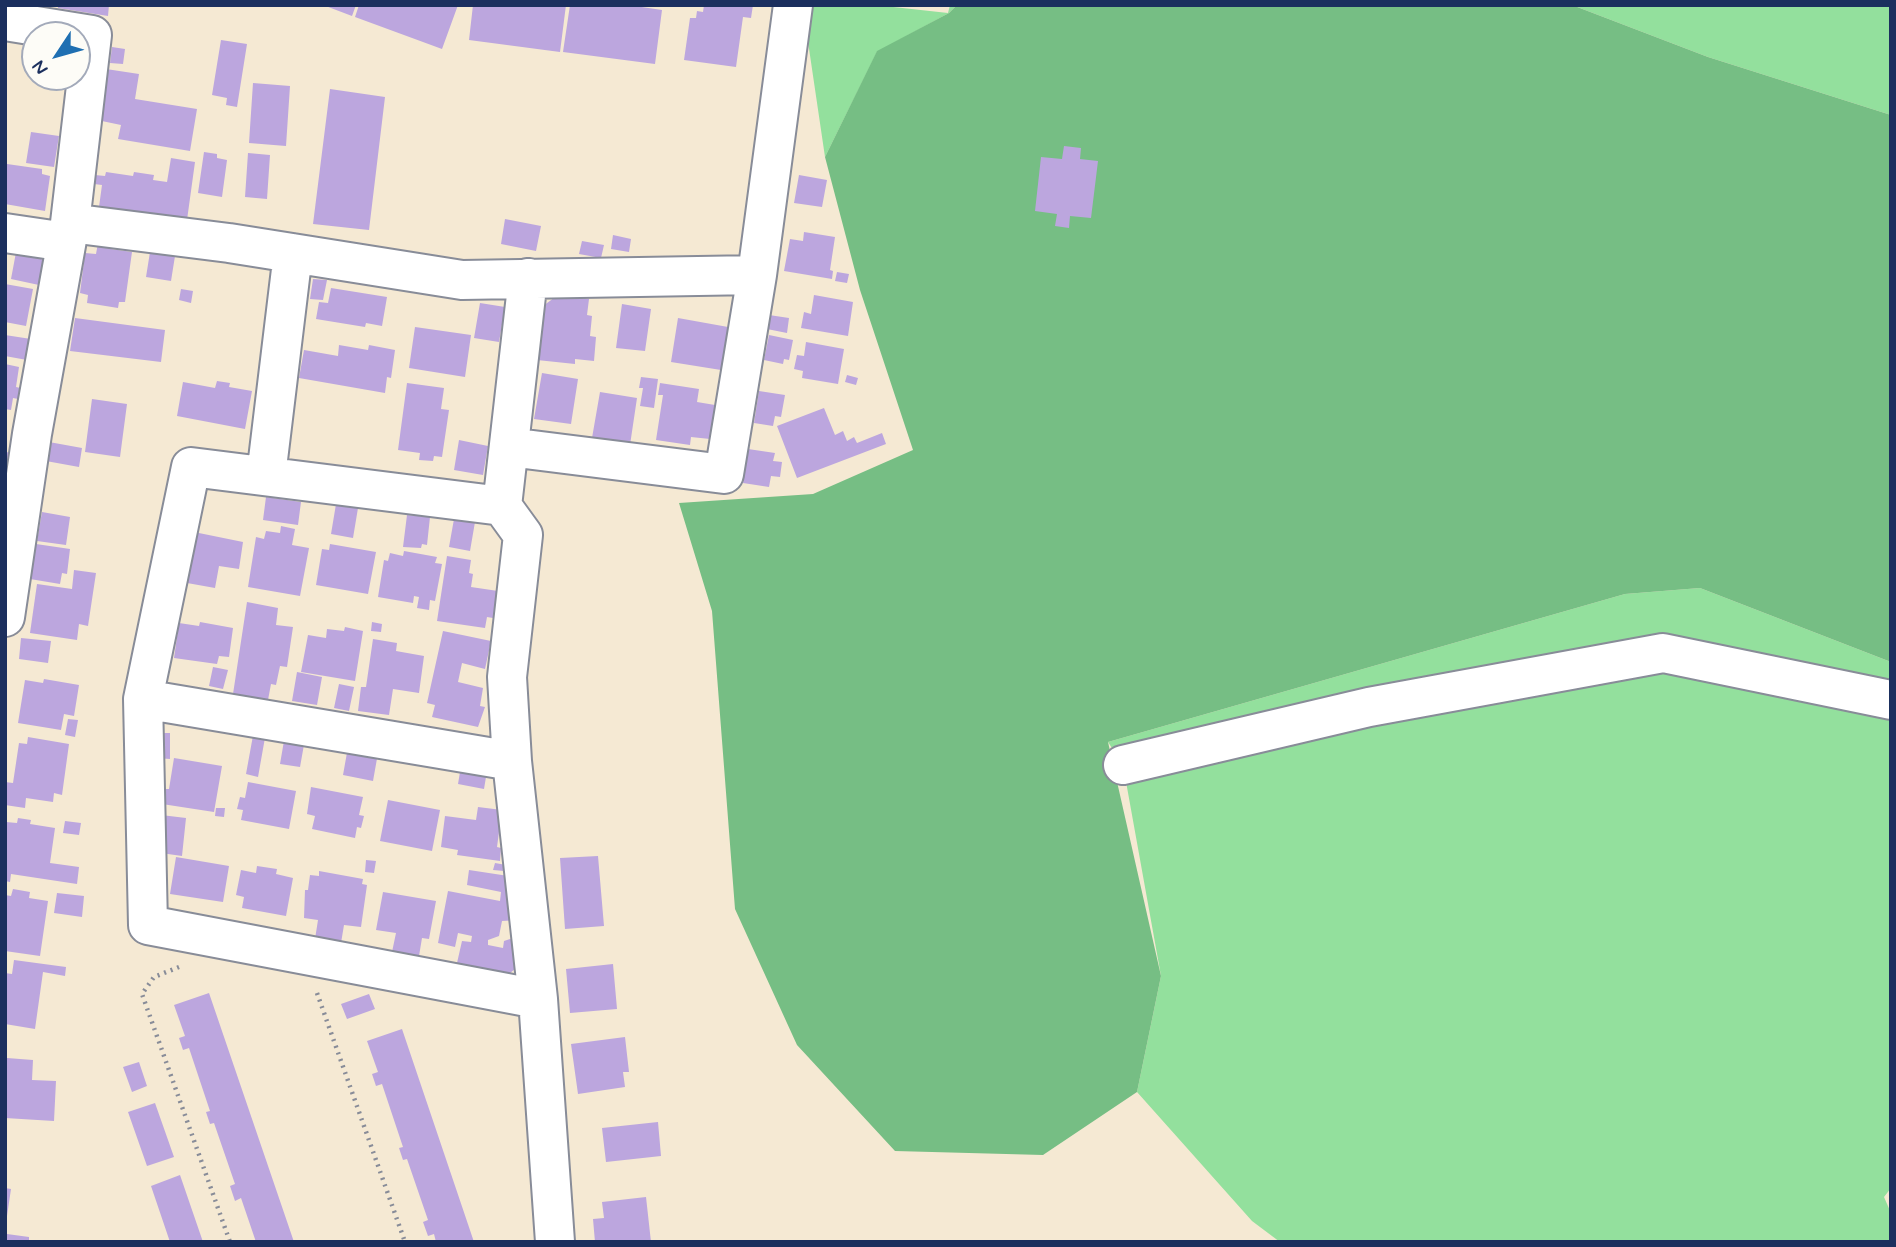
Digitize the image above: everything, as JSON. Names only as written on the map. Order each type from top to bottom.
[{"type":"street","points":[[509,447],[724,474],[757,275],[793,5]]},
{"type":"street","points":[[5,21],[92,35],[68,233],[19,432],[5,617]]},
{"type":"street","points":[[5,233],[68,233],[293,253],[462,279],[757,275]]},
{"type":"street","points":[[266,476],[293,253]]},
{"type":"street","points":[[528,278],[502,506],[523,535],[507,677],[512,761],[538,999],[555,1242]]},
{"type":"street","points":[[502,506],[191,467],[143,699],[148,925],[538,999]]},
{"type":"street","points":[[1123,765],[1369,706],[1663,653],[1891,700]]},
{"type":"street","points":[[143,699],[512,761]]},
{"type":"path","points":[[182,965],[154,977],[142,994],[230,1242]]},
{"type":"path","points":[[317,991],[405,1242]]},
{"type":"green space","points":[[810,5],[875,5],[948,13],[950,5],[957,5],[949,13],[877,52],[825,157],[807,35]]},
{"type":"green space","points":[[957,5],[1572,5],[1708,57],[1891,115],[1891,662],[1700,588],[1625,594],[1108,742],[1161,976],[1137,1092],[1043,1155],[895,1151],[797,1045],[735,909],[712,611],[679,503],[813,494],[913,450],[860,290],[825,157],[877,51],[949,13]]},
{"type":"green space","points":[[1572,5],[1891,5],[1891,115],[1708,57]]},
{"type":"green space","points":[[1700,588],[1891,662],[1891,1188],[1884,1197],[1891,1213],[1891,1242],[1280,1242],[1252,1221],[1137,1092],[1161,976],[1123,765],[1108,742],[1625,594]]},
{"type":"building","points":[[58,5],[109,5],[108,16],[58,8]]},
{"type":"building","points":[[323,5],[356,5],[352,16]]},
{"type":"building","points":[[359,5],[458,5],[442,49],[355,17]]},
{"type":"building","points":[[473,5],[566,5],[560,52],[469,40]]},
{"type":"building","points":[[570,5],[628,5],[662,10],[655,64],[563,52]]},
{"type":"building","points":[[704,5],[753,5],[751,18],[743,17],[736,67],[684,60],[690,18],[696,18],[697,11],[703,12]]},
{"type":"building","points":[[221,40],[247,44],[237,107],[226,105],[227,98],[212,95]]},
{"type":"building","points":[[112,47],[125,49],[123,64],[110,63]]},
{"type":"building","points":[[106,69],[139,74],[135,99],[197,109],[190,151],[118,139],[121,125],[97,120]]},
{"type":"building","points":[[253,83],[290,86],[286,146],[249,143]]},
{"type":"building","points":[[330,89],[385,97],[369,230],[313,224]]},
{"type":"building","points":[[31,132],[59,136],[54,167],[26,163]]},
{"type":"building","points":[[1064,146],[1081,148],[1080,159],[1098,161],[1091,218],[1070,216],[1069,228],[1055,226],[1057,214],[1035,211],[1041,157],[1062,159]]},
{"type":"building","points":[[204,152],[217,154],[217,158],[227,160],[222,197],[198,193]]},
{"type":"building","points":[[248,153],[270,155],[267,199],[245,197]]},
{"type":"building","points":[[171,158],[195,162],[187,220],[99,207],[102,185],[94,184],[95,175],[105,176],[106,172],[133,176],[134,172],[154,175],[153,180],[167,182]]},
{"type":"building","points":[[7,164],[42,169],[42,174],[50,176],[45,211],[5,204]]},
{"type":"building","points":[[799,175],[827,180],[822,207],[794,203]]},
{"type":"building","points":[[505,219],[541,226],[536,251],[501,244]]},
{"type":"building","points":[[804,232],[835,237],[830,270],[833,271],[832,279],[784,271],[790,239],[803,241]]},
{"type":"building","points":[[613,235],[631,239],[629,252],[611,249]]},
{"type":"building","points":[[582,241],[604,245],[601,258],[579,254]]},
{"type":"building","points":[[98,243],[111,245],[111,249],[132,252],[125,302],[119,302],[118,308],[87,303],[88,295],[80,293],[85,253],[96,254]]},
{"type":"building","points":[[17,247],[36,251],[44,263],[39,285],[11,279]]},
{"type":"building","points":[[150,252],[175,256],[171,281],[146,277]]},
{"type":"building","points":[[837,272],[849,274],[847,283],[835,281]]},
{"type":"building","points":[[313,279],[327,280],[323,300],[310,299]]},
{"type":"building","points":[[5,284],[33,289],[26,326],[5,322]]},
{"type":"building","points":[[331,288],[387,297],[382,326],[366,323],[365,327],[316,319],[319,302],[328,303]]},
{"type":"building","points":[[181,289],[193,291],[191,303],[179,300]]},
{"type":"building","points":[[558,295],[589,299],[587,315],[592,316],[590,336],[596,337],[594,361],[575,359],[575,364],[537,360],[543,306]]},
{"type":"building","points":[[814,295],[853,302],[848,336],[801,328],[804,312],[811,314]]},
{"type":"building","points":[[480,303],[505,307],[499,342],[474,338]]},
{"type":"building","points":[[622,304],[651,309],[645,351],[616,348]]},
{"type":"building","points":[[769,315],[789,318],[787,333],[767,329]]},
{"type":"building","points":[[75,318],[165,330],[161,362],[70,351]]},
{"type":"building","points":[[678,318],[728,327],[721,370],[671,362]]},
{"type":"building","points":[[415,327],[471,335],[465,377],[409,368]]},
{"type":"building","points":[[5,335],[31,339],[27,360],[5,356]]},
{"type":"building","points":[[769,335],[793,340],[789,360],[784,359],[783,364],[764,360]]},
{"type":"building","points":[[806,342],[844,349],[838,384],[802,378],[803,371],[794,369],[797,355],[804,356]]},
{"type":"building","points":[[339,345],[368,350],[369,345],[395,350],[391,378],[387,377],[385,393],[299,378],[304,350],[338,356]]},
{"type":"building","points":[[5,364],[19,367],[16,387],[25,389],[23,400],[13,398],[11,410],[5,409]]},
{"type":"building","points":[[542,373],[578,379],[571,424],[534,419]]},
{"type":"building","points":[[847,375],[858,378],[856,385],[845,382]]},
{"type":"building","points":[[641,377],[658,379],[654,408],[640,406],[643,388],[639,388]]},
{"type":"building","points":[[217,381],[230,383],[229,387],[252,391],[245,429],[177,416],[183,382],[215,388]]},
{"type":"building","points":[[407,383],[444,388],[441,409],[449,410],[442,457],[434,456],[433,461],[419,460],[420,453],[398,450]]},
{"type":"building","points":[[660,383],[699,389],[697,402],[715,405],[710,439],[691,437],[690,445],[656,440],[663,395],[658,395]]},
{"type":"building","points":[[759,391],[785,395],[781,417],[775,416],[773,426],[754,423]]},
{"type":"building","points":[[600,392],[637,398],[630,445],[592,438]]},
{"type":"building","points":[[92,399],[127,404],[120,457],[85,452]]},
{"type":"building","points":[[824,408],[835,435],[843,431],[847,441],[854,437],[857,443],[882,433],[886,444],[797,478],[777,426]]},
{"type":"building","points":[[459,440],[488,446],[483,475],[454,470]]},
{"type":"building","points":[[49,442],[82,448],[79,467],[46,461]]},
{"type":"building","points":[[748,449],[775,453],[773,461],[782,462],[780,477],[771,476],[769,487],[743,483]]},
{"type":"building","points":[[5,452],[15,453],[12,473],[5,473]]},
{"type":"building","points":[[266,497],[301,502],[298,525],[263,520]]},
{"type":"building","points":[[336,504],[358,508],[353,538],[331,534]]},
{"type":"building","points":[[42,512],[70,517],[66,545],[37,541]]},
{"type":"building","points":[[407,515],[430,517],[427,545],[422,544],[421,548],[403,547]]},
{"type":"building","points":[[454,519],[475,522],[470,551],[449,547]]},
{"type":"building","points":[[281,526],[295,529],[292,545],[309,548],[300,596],[248,587],[256,537],[264,539],[266,531],[280,533]]},
{"type":"building","points":[[194,532],[243,542],[239,569],[219,566],[215,588],[176,581]]},
{"type":"building","points":[[36,544],[70,549],[67,574],[62,573],[60,584],[30,579]]},
{"type":"building","points":[[330,544],[376,552],[368,594],[316,585],[322,549],[329,550]]},
{"type":"building","points":[[404,551],[437,557],[435,563],[442,564],[435,601],[430,600],[429,610],[417,608],[419,597],[414,596],[413,603],[378,597],[384,560],[388,561],[390,553],[403,556]]},
{"type":"building","points":[[447,556],[471,560],[471,587],[498,591],[493,618],[487,617],[485,628],[437,621]]},
{"type":"building","points":[[74,570],[96,573],[88,626],[79,624],[77,640],[30,633],[37,584],[72,589]]},
{"type":"building","points":[[247,602],[278,608],[276,625],[293,627],[287,667],[280,666],[276,685],[271,684],[268,700],[233,694]]},
{"type":"building","points":[[200,622],[233,628],[229,657],[219,656],[217,664],[174,658],[179,623],[199,626]]},
{"type":"building","points":[[372,622],[382,624],[381,632],[371,631]]},
{"type":"building","points":[[345,627],[363,631],[355,681],[301,672],[308,635],[326,638],[327,629],[344,631]]},
{"type":"building","points":[[443,631],[491,641],[485,669],[462,663],[458,682],[483,688],[480,706],[485,707],[478,727],[432,717],[435,705],[427,703]]},
{"type":"building","points":[[21,638],[51,641],[48,663],[19,659]]},
{"type":"building","points":[[373,639],[397,643],[396,651],[424,656],[419,693],[393,689],[389,715],[358,711],[361,687],[366,687]]},
{"type":"building","points":[[213,667],[228,670],[223,689],[209,686]]},
{"type":"building","points":[[297,672],[322,677],[317,705],[292,701]]},
{"type":"building","points":[[44,679],[79,685],[74,716],[64,714],[61,730],[18,723],[25,680],[43,683]]},
{"type":"building","points":[[339,684],[354,687],[349,711],[334,708]]},
{"type":"building","points":[[68,719],[78,720],[75,737],[65,735]]},
{"type":"building","points":[[254,730],[266,732],[258,777],[246,774]]},
{"type":"building","points":[[156,733],[170,733],[170,759],[156,758]]},
{"type":"building","points":[[285,735],[305,739],[300,767],[280,764]]},
{"type":"building","points":[[28,737],[69,744],[62,795],[54,793],[53,802],[26,798],[25,808],[5,805],[5,782],[13,783],[19,743],[27,744]]},
{"type":"building","points":[[348,747],[378,753],[373,781],[343,775]]},
{"type":"building","points":[[174,758],[222,766],[214,812],[162,804],[165,789],[169,789]]},
{"type":"building","points":[[461,766],[487,771],[484,789],[458,784]]},
{"type":"building","points":[[248,782],[296,791],[289,829],[241,820],[243,810],[237,809],[240,797],[245,798]]},
{"type":"building","points":[[311,787],[363,797],[359,815],[364,816],[361,828],[357,827],[355,838],[312,829],[315,816],[307,814]]},
{"type":"building","points":[[388,800],[440,810],[432,851],[380,841]]},
{"type":"building","points":[[478,807],[502,810],[497,847],[501,848],[500,861],[457,855],[458,850],[441,847],[445,816],[476,820]]},
{"type":"building","points":[[216,808],[225,808],[224,817],[215,816]]},
{"type":"building","points":[[161,815],[186,818],[182,856],[161,853]]},
{"type":"building","points":[[18,818],[31,820],[30,824],[55,828],[50,863],[79,867],[77,884],[11,874],[10,882],[5,881],[6,822],[17,823]]},
{"type":"building","points":[[65,821],[81,823],[79,835],[63,833]]},
{"type":"building","points":[[598,856],[604,926],[565,929],[560,858]]},
{"type":"building","points":[[176,857],[229,866],[223,902],[170,894]]},
{"type":"building","points":[[366,860],[376,861],[374,873],[365,872]]},
{"type":"building","points":[[495,863],[506,865],[504,871],[493,870]]},
{"type":"building","points":[[257,866],[277,869],[276,874],[293,878],[286,916],[242,908],[244,897],[236,895],[241,870],[256,873]]},
{"type":"building","points":[[469,870],[515,877],[520,920],[502,921],[499,936],[488,940],[488,945],[503,948],[504,941],[510,939],[523,942],[525,961],[510,973],[457,963],[462,941],[471,942],[472,936],[458,933],[455,947],[438,943],[448,891],[500,901],[501,892],[467,885]]},
{"type":"building","points":[[319,871],[363,879],[362,884],[367,885],[361,927],[344,925],[341,943],[315,939],[318,920],[304,918],[305,890],[308,890],[310,875],[319,876]]},
{"type":"building","points":[[13,889],[30,892],[29,898],[48,901],[40,956],[5,951],[5,895],[11,896]]},
{"type":"building","points":[[383,892],[436,901],[429,939],[422,938],[419,956],[392,952],[396,933],[376,930]]},
{"type":"building","points":[[57,893],[84,896],[82,917],[54,913]]},
{"type":"building","points":[[14,960],[66,967],[65,976],[43,972],[35,1029],[5,1024],[5,973],[12,974]]},
{"type":"building","points":[[613,964],[617,1009],[570,1013],[566,969]]},
{"type":"building","points":[[209,993],[294,1242],[256,1242],[241,1198],[235,1201],[230,1186],[235,1184],[214,1123],[210,1124],[206,1112],[210,1111],[189,1048],[183,1050],[179,1038],[185,1036],[174,1005]]},
{"type":"building","points":[[369,994],[375,1009],[347,1019],[341,1004]]},
{"type":"building","points":[[402,1029],[474,1242],[436,1242],[434,1234],[428,1236],[423,1222],[428,1220],[407,1159],[403,1160],[399,1148],[403,1147],[382,1084],[376,1086],[372,1074],[378,1072],[367,1041]]},
{"type":"building","points":[[625,1037],[629,1072],[623,1072],[625,1087],[578,1094],[571,1044]]},
{"type":"building","points":[[7,1058],[33,1060],[32,1080],[56,1081],[54,1121],[5,1118]]},
{"type":"building","points":[[139,1062],[147,1086],[132,1092],[123,1067]]},
{"type":"building","points":[[155,1103],[174,1157],[147,1166],[128,1112]]},
{"type":"building","points":[[658,1122],[661,1156],[606,1162],[602,1128]]},
{"type":"building","points":[[180,1175],[203,1242],[170,1242],[151,1186]]},
{"type":"building","points":[[5,1188],[11,1189],[7,1216],[5,1216]]},
{"type":"building","points":[[646,1197],[651,1242],[595,1242],[593,1219],[604,1218],[602,1202]]},
{"type":"building","points":[[7,1234],[29,1237],[29,1242],[5,1242]]}]
